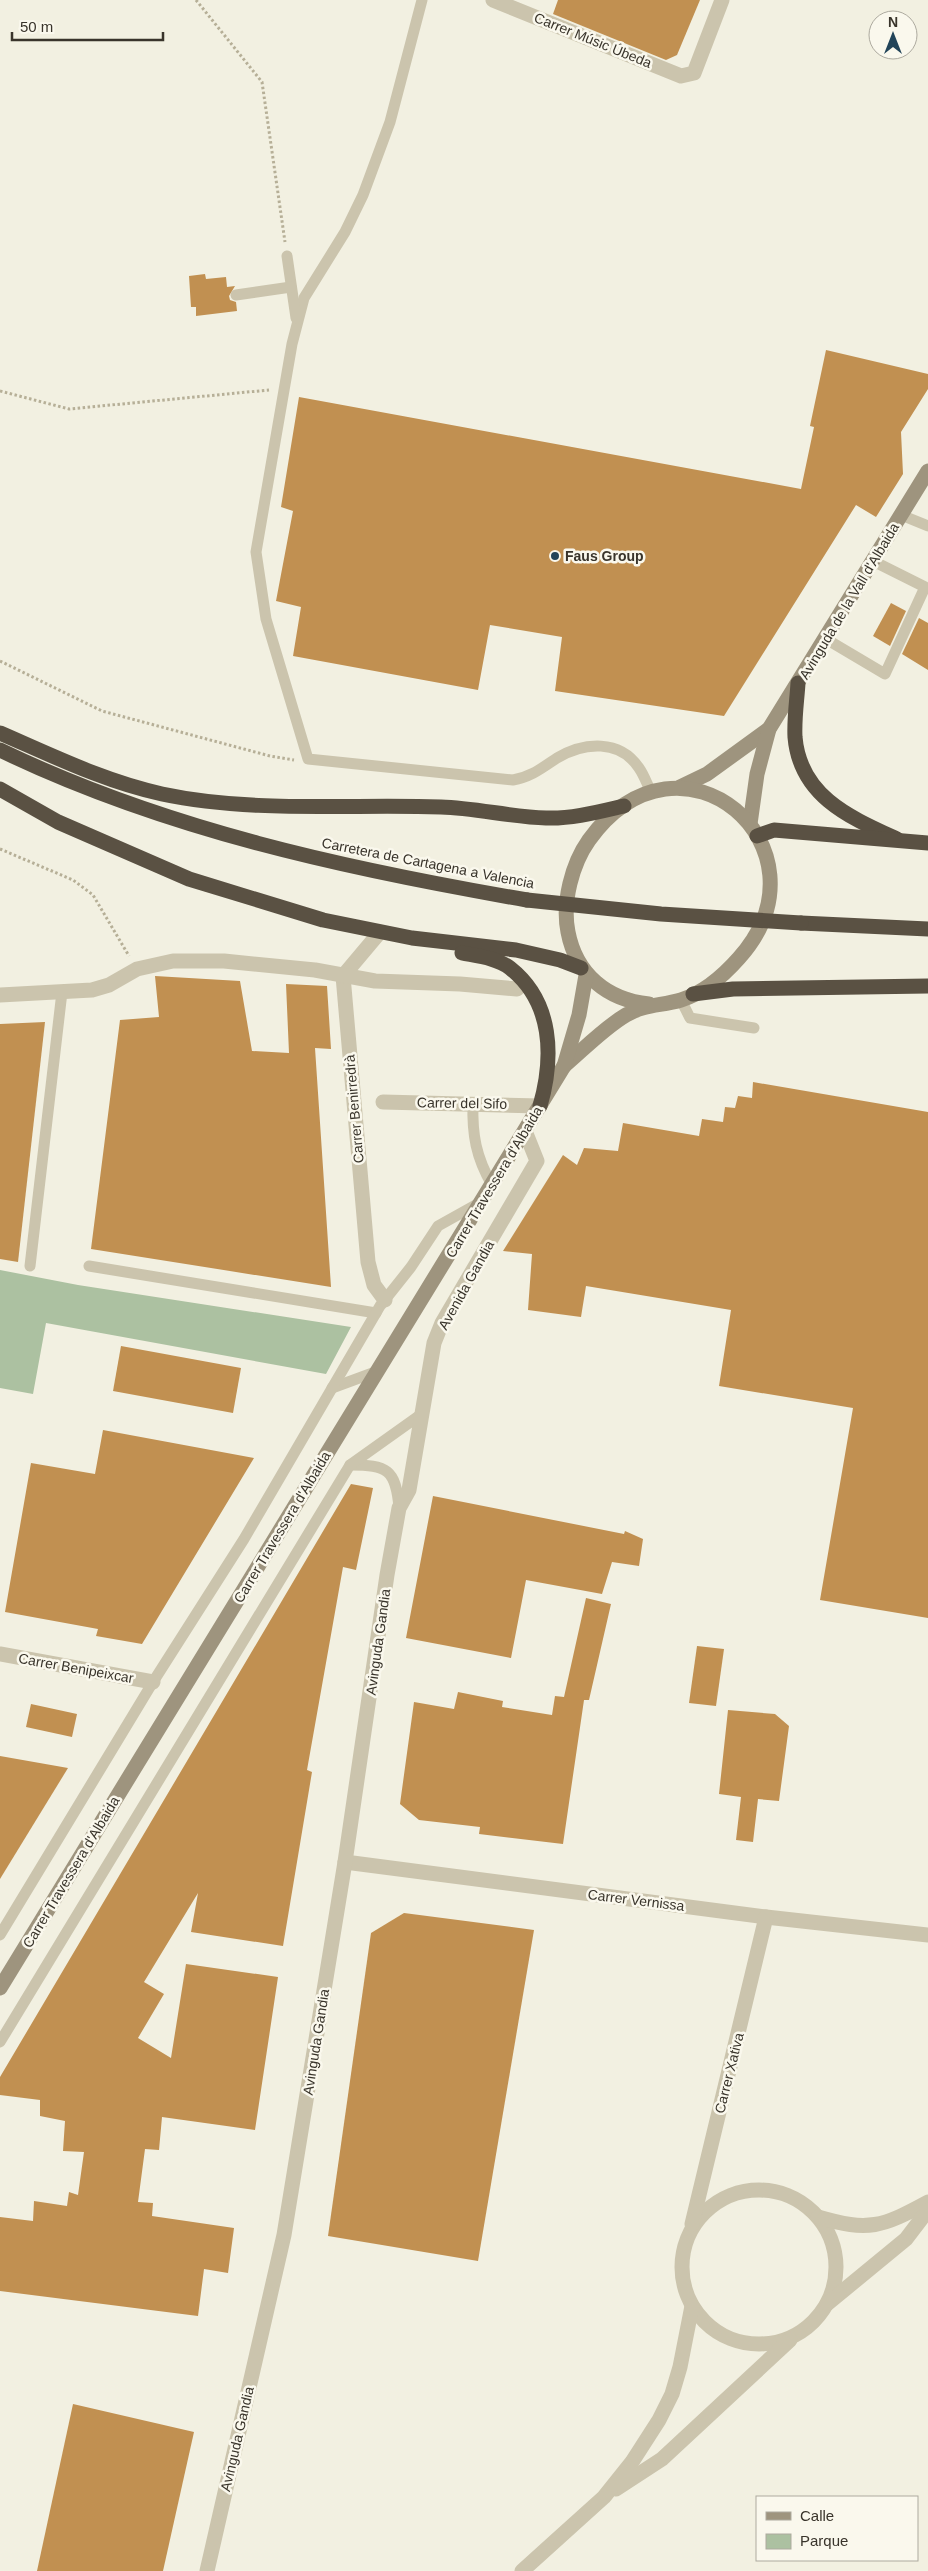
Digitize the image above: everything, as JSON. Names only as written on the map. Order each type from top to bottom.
[{"type":"highway","points":[[798,683],[795,736],[798,751],[808,778],[829,803],[856,820],[897,839]]},
{"type":"highway","points":[[0,733],[82,769],[161,794],[211,802],[260,805],[448,807],[546,818],[568,818],[624,806]]},
{"type":"highway","name":"Carretera de Cartagena a Valencia","points":[[0,750],[92,790],[267,847],[366,870],[527,900],[660,914],[928,929]]},
{"type":"highway","points":[[0,789],[58,822],[189,879],[323,920],[412,938],[516,950],[560,960],[583,971]]},
{"type":"highway","points":[[754,830],[897,839],[928,843]]},
{"type":"highway","points":[[412,938],[488,958],[509,967],[532,992],[547,1026],[550,1043],[548,1078],[540,1106]]},
{"type":"highway","points":[[687,997],[733,989],[928,986]]},
{"type":"main road","name":"Avinguda de la Vall d'Albaida","points":[[754,830],[757,774],[769,730],[928,471]]},
{"type":"main road","name":"Avinguda de la Vall d'Albaida","points":[[680,787],[707,774],[769,730]]},
{"type":"main road","points":[[680,787],[697,789],[726,803],[754,830],[766,853],[770,886],[762,918],[754,936],[737,960],[710,984],[687,997],[649,1004],[636,1003],[612,994],[583,971],[567,926],[572,873],[582,852],[598,828],[624,806],[651,792],[680,787]]},
{"type":"main road","name":"Carrer Travessera d'Albaida","points":[[0,1988],[564,1066],[579,1015],[583,971]]},
{"type":"main road","name":"Carrer Travessera d'Albaida","points":[[564,1066],[626,1015],[649,1004]]},
{"type":"street","name":"Carrer Músic Úbeda","points":[[493,0],[532,7],[681,76],[694,73],[722,0]]},
{"type":"street","points":[[343,976],[380,932]]},
{"type":"street","points":[[0,995],[100,988],[117,981],[137,969],[173,961],[224,961],[315,970],[375,981],[460,984],[517,990]]},
{"type":"street","name":"Carrer Benirredrà","points":[[343,976],[366,1242],[374,1285],[385,1300]]},
{"type":"street","name":"Carrer del Sifo","points":[[383,1102],[540,1106]]},
{"type":"street","name":"Avenida Gandia","points":[[400,1508],[409,1490],[434,1343],[442,1324],[537,1161],[525,1131]]},
{"type":"street","name":"Avinguda Gandia","points":[[207,2571],[284,2235],[400,1508]]},
{"type":"street","name":"Carrer Benipeixcar","points":[[0,1654],[152,1682]]},
{"type":"street","name":"Carrer Vernissa","points":[[345,1862],[766,1917],[928,1935]]},
{"type":"street","name":"Carrer Xativa","points":[[691,2228],[766,1917]]},
{"type":"street","points":[[796,2335],[773,2343],[750,2344],[727,2337],[707,2324],[692,2306],[684,2288],[681,2268],[684,2247],[691,2228],[707,2209],[728,2196],[752,2190],[776,2192],[800,2201],[818,2217],[830,2237],[836,2260],[834,2283],[826,2305]]},
{"type":"street","points":[[818,2217],[845,2225],[880,2225],[928,2202]]},
{"type":"street","points":[[522,2571],[604,2497],[662,2459],[796,2335],[813,2322],[826,2305],[906,2239],[928,2210]]},
{"type":"street","points":[[604,2497],[632,2462],[667,2405],[680,2367],[692,2306]]},
{"type":"lane","points":[[422,0],[390,122],[363,195],[345,232],[304,298],[296,325],[256,552],[266,619],[308,759],[513,780],[536,773],[570,751],[600,746],[623,750],[639,768],[651,792]]},
{"type":"lane","points":[[287,256],[296,325]]},
{"type":"lane","points":[[236,295],[291,287]]},
{"type":"lane","points":[[901,515],[928,526]]},
{"type":"lane","points":[[826,639],[885,674],[926,583],[873,562]]},
{"type":"lane","points":[[30,1266],[62,992]]},
{"type":"lane","points":[[687,997],[690,1018],[754,1028]]},
{"type":"lane","points":[[473,1103],[472,1129],[480,1164],[492,1185]]},
{"type":"lane","points":[[0,1935],[152,1682],[244,1539],[376,1313],[411,1267],[438,1226],[482,1201]]},
{"type":"lane","points":[[89,1266],[376,1313]]},
{"type":"lane","points":[[332,1388],[378,1371]]},
{"type":"lane","points":[[0,2042],[350,1465],[365,1452],[423,1414]]},
{"type":"lane","points":[[350,1465],[379,1466],[389,1472],[396,1482],[400,1508]]},
{"type":"path","points":[[196,0],[262,82],[287,256]]},
{"type":"path","points":[[0,391],[69,408],[284,389]]},
{"type":"path","points":[[0,661],[102,711],[270,756],[292,760],[308,759]]},
{"type":"path","points":[[0,849],[73,880],[93,895],[137,969]]},
{"type":"green space","points":[[0,1270],[78,1285],[351,1327],[326,1374],[46,1323],[33,1394],[0,1388]]},
{"type":"building","points":[[558,0],[700,0],[677,55],[666,60],[553,14]]},
{"type":"building","points":[[205,274],[206,279],[226,277],[227,287],[235,286],[229,296],[230,300],[236,302],[237,311],[196,316],[196,307],[191,307],[189,276]]},
{"type":"building","name":"Faus Group","points":[[826,350],[928,374],[928,389],[901,432],[903,474],[876,517],[856,505],[724,716],[555,691],[562,637],[490,625],[478,690],[293,656],[301,607],[276,601],[293,511],[281,507],[299,397],[801,489],[814,427],[810,426]]},
{"type":"building","points":[[891,603],[906,611],[890,646],[873,636]]},
{"type":"building","points":[[919,618],[928,623],[928,670],[902,654]]},
{"type":"building","points":[[155,976],[240,981],[252,1051],[289,1053],[286,984],[327,986],[331,1049],[315,1048],[331,1287],[91,1249],[120,1020],[159,1017]]},
{"type":"building","points":[[45,1022],[18,1262],[0,1259],[0,1024]]},
{"type":"building","points":[[753,1082],[928,1112],[928,1618],[820,1600],[853,1408],[719,1386],[731,1310],[586,1286],[581,1317],[528,1310],[532,1254],[503,1251],[563,1155],[577,1165],[584,1148],[618,1151],[623,1123],[699,1136],[702,1119],[723,1122],[725,1107],[735,1108],[738,1096],[752,1098]]},
{"type":"building","points":[[121,1346],[241,1368],[233,1413],[113,1391]]},
{"type":"building","points":[[103,1430],[254,1458],[142,1644],[96,1636],[98,1629],[5,1612],[31,1463],[95,1474]]},
{"type":"building","points":[[351,1484],[373,1488],[356,1570],[343,1567],[307,1770],[312,1772],[283,1946],[191,1932],[198,1893],[144,1982],[164,1994],[138,2038],[171,2058],[186,1964],[278,1977],[255,2130],[162,2117],[159,2150],[145,2149],[138,2202],[153,2203],[152,2216],[234,2228],[228,2273],[204,2269],[198,2316],[0,2291],[0,2217],[33,2221],[34,2201],[67,2206],[69,2192],[78,2195],[84,2152],[63,2151],[65,2121],[40,2116],[40,2100],[0,2095],[0,2077]]},
{"type":"building","points":[[433,1496],[624,1534],[625,1531],[643,1539],[639,1566],[612,1562],[602,1594],[526,1580],[511,1658],[406,1638]]},
{"type":"building","points":[[586,1598],[611,1604],[589,1700],[584,1700],[563,1844],[479,1834],[480,1827],[419,1820],[400,1804],[414,1702],[454,1709],[458,1692],[503,1701],[502,1707],[552,1715],[555,1696],[564,1697]]},
{"type":"building","points":[[697,1646],[724,1649],[716,1706],[689,1703]]},
{"type":"building","points":[[31,1704],[77,1714],[72,1737],[26,1727]]},
{"type":"building","points":[[728,1710],[775,1714],[789,1726],[779,1801],[758,1799],[753,1842],[736,1840],[741,1797],[719,1794]]},
{"type":"building","points":[[0,1756],[68,1768],[0,1879]]},
{"type":"building","points":[[404,1913],[534,1930],[478,2261],[328,2236],[371,1933]]},
{"type":"building","points":[[73,2404],[194,2432],[163,2571],[37,2571]]},
{"type":"place","name":"Faus Group","points":[[555,556]]}]
